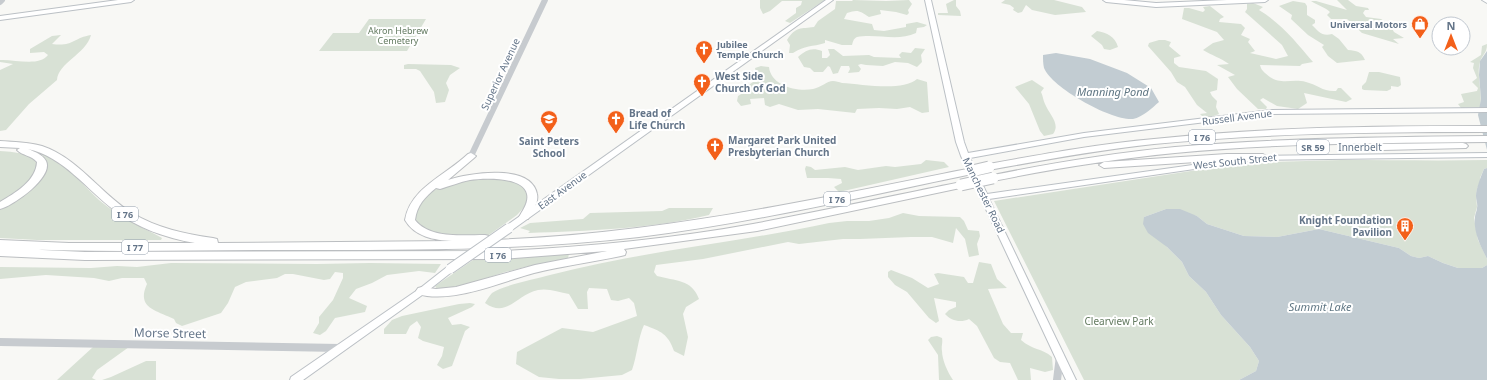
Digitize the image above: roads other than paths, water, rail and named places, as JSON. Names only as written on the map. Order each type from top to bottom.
[{"type":"highway","points":[[1417,128],[1487,125]]},
{"type":"highway","name":"I 76","points":[[0,144],[33,146],[55,154],[118,208],[150,226],[170,234],[211,241],[269,246],[479,245],[548,242],[605,237],[745,218],[989,167],[1106,147],[1178,139],[1277,132],[1417,128],[1487,129]]},
{"type":"highway","points":[[1417,144],[1487,139]]},
{"type":"highway","name":"Innerbelt","points":[[1209,148],[1417,144],[1486,152]]},
{"type":"highway","points":[[0,148],[17,148],[36,154],[42,163],[42,168],[31,186],[18,196],[0,206]]},
{"type":"highway","name":"I 76","points":[[0,253],[85,256],[502,255],[558,252],[650,243],[757,226],[992,178],[1084,161],[1130,155],[1209,148]]},
{"type":"highway","points":[[471,156],[464,164],[427,191],[413,205],[410,220],[418,229],[436,235],[486,239],[605,237]]},
{"type":"highway","points":[[1027,172],[1227,157],[1263,157]]},
{"type":"highway","points":[[427,191],[457,180],[476,176],[494,175],[514,178],[527,185],[532,194],[532,201],[524,217]]},
{"type":"highway","points":[[422,291],[456,291],[528,271],[572,261],[674,244],[757,226]]},
{"type":"highway","name":"I 77","points":[[0,244],[71,247],[269,246]]},
{"type":"main road","points":[[0,18],[131,0]]},
{"type":"main road","name":"East Avenue","points":[[295,380],[830,0]]},
{"type":"main road","name":"Manchester Road","points":[[928,0],[956,130],[965,156],[1071,380]]},
{"type":"main road","points":[[1106,0],[1156,5],[1265,0]]},
{"type":"main road","name":"Russell Avenue","points":[[965,156],[1084,135],[1271,112],[1487,110]]},
{"type":"main road","name":"West South Street","points":[[985,198],[1208,163],[1263,157],[1486,152]]},
{"type":"street","name":"Superior Avenue","points":[[471,156],[545,0]]},
{"type":"street","name":"Morse Street","points":[[0,342],[340,348]]},
{"type":"street","points":[[1057,380],[1060,356]]},
{"type":"water","points":[[1487,51],[1487,150],[1478,115],[1481,99],[1479,75],[1480,61]]},
{"type":"water","name":"Manning Pond","points":[[1056,53],[1090,59],[1127,73],[1151,88],[1159,102],[1144,114],[1133,119],[1111,115],[1098,109],[1084,102],[1058,85],[1049,76],[1044,68],[1043,55]]},
{"type":"water","points":[[1487,168],[1487,259],[1478,239],[1475,228],[1475,216],[1477,206],[1477,190],[1484,169]]},
{"type":"water","name":"Summit Lake","points":[[1166,209],[1180,209],[1197,216],[1207,224],[1244,236],[1277,237],[1319,229],[1399,248],[1411,256],[1419,258],[1428,256],[1458,268],[1482,268],[1487,265],[1487,380],[1239,380],[1256,371],[1259,361],[1250,347],[1221,315],[1206,292],[1189,276],[1182,262],[1167,247],[1148,233],[1143,224],[1144,217]]},
{"type":"place","name":"Universal Motors","points":[[1420,39]]},
{"type":"place","name":"Jubilee Temple Church","points":[[704,64]]},
{"type":"place","name":"West Side Church of God","points":[[702,97]]},
{"type":"place","name":"Saint Peters School","points":[[549,134]]},
{"type":"place","name":"Bread of Life Church","points":[[616,134]]},
{"type":"place","name":"Margaret Park United Presbyterian Church","points":[[715,161]]},
{"type":"place","name":"Knight Foundation Pavilion","points":[[1405,241]]},
{"type":"park label","name":"Akron Hebrew Cemetery","points":[[398,36]]},
{"type":"park label","name":"Clearview Park","points":[[1119,321]]}]
